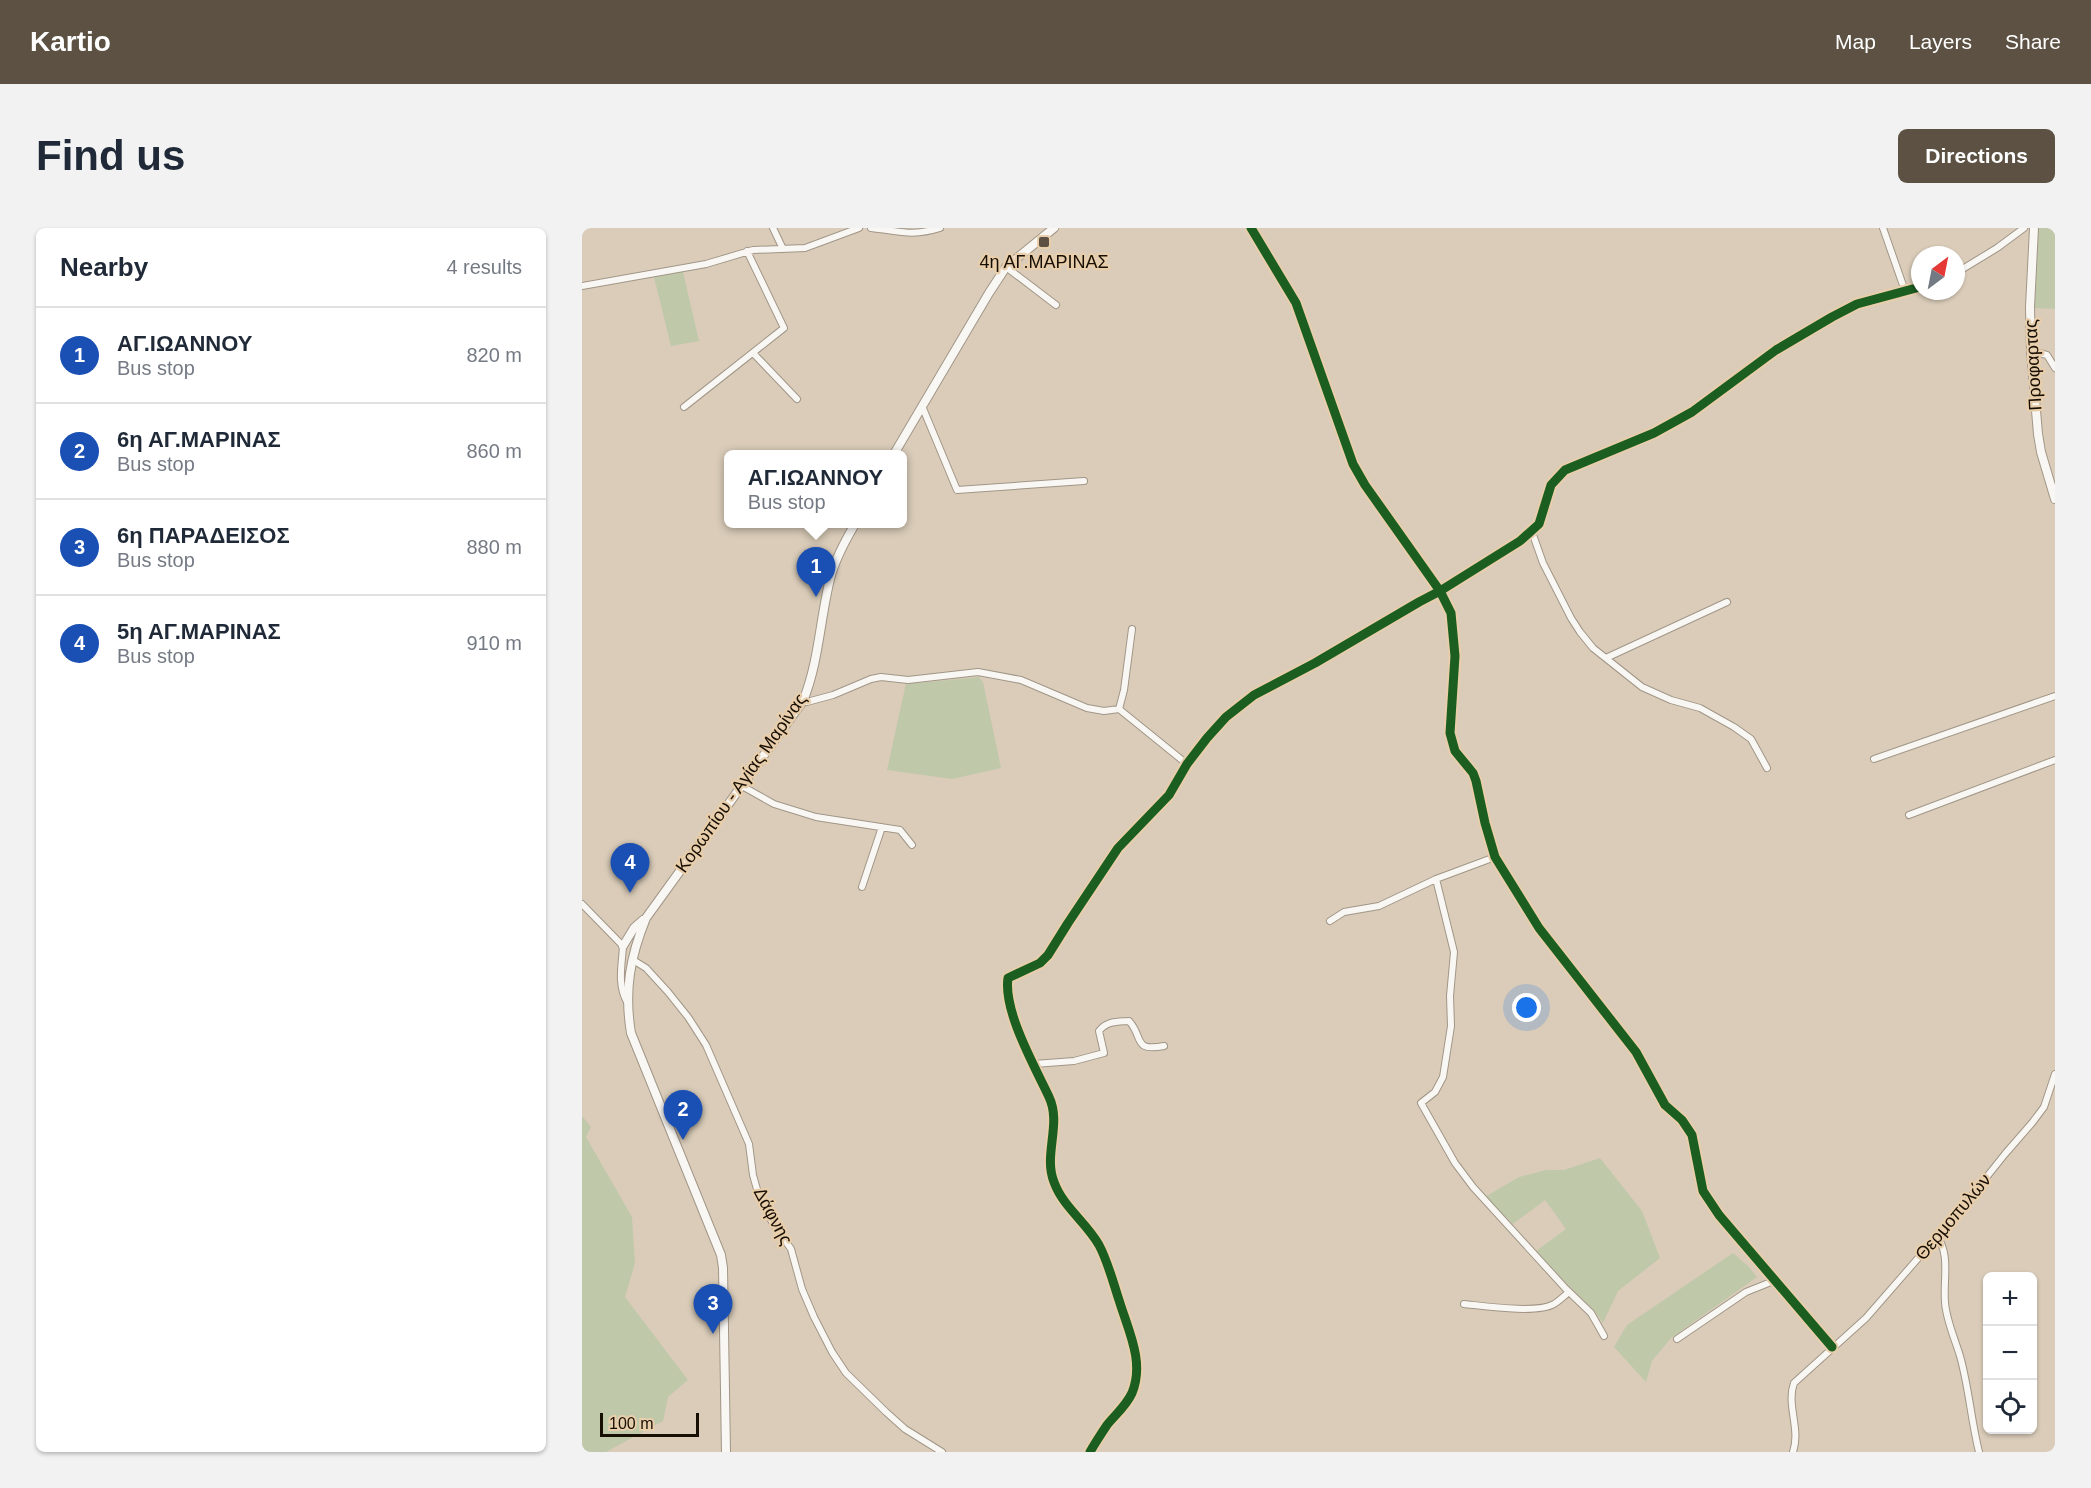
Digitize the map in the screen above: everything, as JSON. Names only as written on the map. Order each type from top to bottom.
[{"type":"main road","points":[[896,450],[1006,267],[1054,228]]},
{"type":"main road","name":"Κορωπίου - Αγίας Μαρίνας","points":[[726,1452],[721,1255],[631,1033],[627,1002],[637,940],[646,918],[803,701],[810,682],[830,578],[837,558],[853,528]]},
{"type":"main road","points":[[623,946],[634,928],[646,918]]},
{"type":"street","points":[[773,228],[783,249]]},
{"type":"street","points":[[582,286],[683,269],[747,251],[805,248],[859,228]]},
{"type":"street","points":[[871,228],[899,233],[922,233],[940,228]]},
{"type":"street","points":[[1251,228],[1296,303],[1353,464],[1365,485],[1440,591],[1451,613],[1455,656],[1450,734],[1455,751],[1473,773],[1476,781],[1495,857],[1539,928],[1636,1052],[1665,1105],[1682,1119],[1692,1135],[1703,1191],[1714,1207],[1832,1347],[1798,1377],[1791,1391],[1796,1430],[1793,1452]]},
{"type":"street","points":[[1883,228],[1905,291]]},
{"type":"street","points":[[1965,268],[2024,228]]},
{"type":"street","name":"Προφαρτας","points":[[2034,228],[2030,307],[2031,351],[2039,443],[2055,499]]},
{"type":"street","points":[[684,407],[784,328],[747,251]]},
{"type":"street","points":[[1006,267],[1056,305]]},
{"type":"street","points":[[1090,1452],[1131,1395],[1137,1375],[1136,1354],[1110,1272],[1098,1245],[1085,1226],[1069,1210],[1053,1180],[1050,1170],[1054,1113],[1051,1100],[1008,998],[1008,978],[1040,963],[1048,956],[1118,848],[1169,795],[1187,764],[1207,738],[1226,717],[1254,695],[1315,663],[1440,591],[1532,532],[1542,516],[1551,485],[1565,470],[1654,433],[1692,412],[1776,350],[1840,312],[1857,304],[1911,289]]},
{"type":"street","points":[[2031,351],[2047,355],[2055,368]]},
{"type":"street","points":[[753,353],[797,399]]},
{"type":"street","points":[[922,406],[957,490],[1084,481]]},
{"type":"street","points":[[1532,532],[1543,563],[1580,632],[1593,648],[1642,687],[1671,700],[1700,708],[1734,727],[1750,739],[1767,768]]},
{"type":"street","points":[[1606,658],[1727,602]]},
{"type":"street","points":[[1119,709],[1124,690],[1132,629]]},
{"type":"street","points":[[803,701],[832,695],[881,677],[908,680],[978,672],[1021,680],[1087,708],[1104,711],[1119,709],[1187,764]]},
{"type":"street","points":[[1874,759],[2055,696]]},
{"type":"street","points":[[1909,815],[2055,760]]},
{"type":"street","points":[[742,786],[774,804],[816,817],[900,830],[912,845]]},
{"type":"street","points":[[862,887],[882,827]]},
{"type":"street","points":[[1330,921],[1344,912],[1378,906],[1436,879],[1495,857]]},
{"type":"street","points":[[1436,879],[1454,952],[1454,969],[1443,1077],[1435,1092],[1421,1103],[1461,1171],[1569,1292],[1591,1313],[1605,1335]]},
{"type":"street","points":[[582,904],[623,946],[621,987],[627,1002]]},
{"type":"street","name":"Δάφνης","points":[[633,960],[646,968],[668,992],[706,1045],[749,1144],[758,1193],[772,1222],[791,1249],[802,1289],[832,1352],[846,1372],[886,1412],[905,1429],[942,1452]]},
{"type":"street","points":[[1034,1064],[1074,1061],[1104,1053],[1099,1031],[1104,1025],[1113,1022],[1128,1021],[1134,1027],[1140,1042],[1146,1047],[1164,1046]]},
{"type":"street","name":"Θερμοπυλών","points":[[1832,1347],[1866,1318],[1888,1294],[2032,1124],[2044,1107],[2055,1074]]},
{"type":"street","points":[[1936,1235],[1943,1243],[1946,1253],[1945,1305],[1960,1356],[1979,1452]]},
{"type":"street","points":[[1677,1339],[1746,1292],[1776,1280]]},
{"type":"street","points":[[1464,1304],[1540,1308],[1553,1305],[1569,1292]]},
{"type":"green space","points":[[2037,228],[2055,228],[2055,309],[2033,308]]},
{"type":"green space","points":[[683,272],[699,341],[671,346],[654,277]]},
{"type":"green space","points":[[979,677],[983,682],[1001,768],[952,779],[887,770],[906,683]]},
{"type":"green space","points":[[582,1116],[591,1127],[586,1137],[632,1217],[635,1263],[625,1297],[688,1380],[668,1397],[663,1421],[606,1452],[582,1452]]},
{"type":"green space","points":[[1600,1158],[1642,1211],[1660,1258],[1618,1291],[1603,1323],[1593,1309],[1571,1290],[1536,1251],[1566,1229],[1545,1200],[1513,1224],[1485,1197],[1519,1177],[1546,1170],[1564,1170]]},
{"type":"green space","points":[[1733,1253],[1757,1277],[1671,1338],[1652,1361],[1646,1382],[1614,1347],[1627,1325]]},
{"type":"cycle path","points":[[1251,228],[1296,303],[1353,464],[1365,485],[1440,591],[1451,613],[1455,656],[1450,733],[1455,751],[1473,773],[1476,781],[1495,857],[1539,928],[1636,1052],[1665,1105],[1682,1120],[1692,1135],[1703,1191],[1719,1215],[1832,1347]]},
{"type":"cycle path","points":[[1090,1452],[1107,1425],[1132,1393],[1137,1370],[1134,1346],[1099,1245],[1063,1199],[1054,1182],[1050,1161],[1054,1118],[1052,1107],[1015,1022],[1010,1006],[1008,978],[1040,963],[1048,955],[1118,848],[1169,795],[1187,764],[1207,738],[1226,717],[1254,695],[1315,663],[1440,591],[1520,541],[1539,524],[1551,485],[1565,470],[1654,433],[1692,412],[1776,350],[1832,317],[1857,304],[1911,289]]},
{"type":"place","name":"4η ΑΓ.ΜΑΡΙΝΑΣ","points":[[1044,242]]},
{"type":"place","name":"ΑΓ.ΙΩΑΝΝΟΥ","points":[[816,597]]},
{"type":"place","name":"5η ΑΓ.ΜΑΡΙΝΑΣ","points":[[630,893]]},
{"type":"place","name":"6η ΑΓ.ΜΑΡΙΝΑΣ","points":[[683,1140]]},
{"type":"place","name":"6η ΠΑΡΑΔΕΙΣΟΣ","points":[[713,1334]]}]
